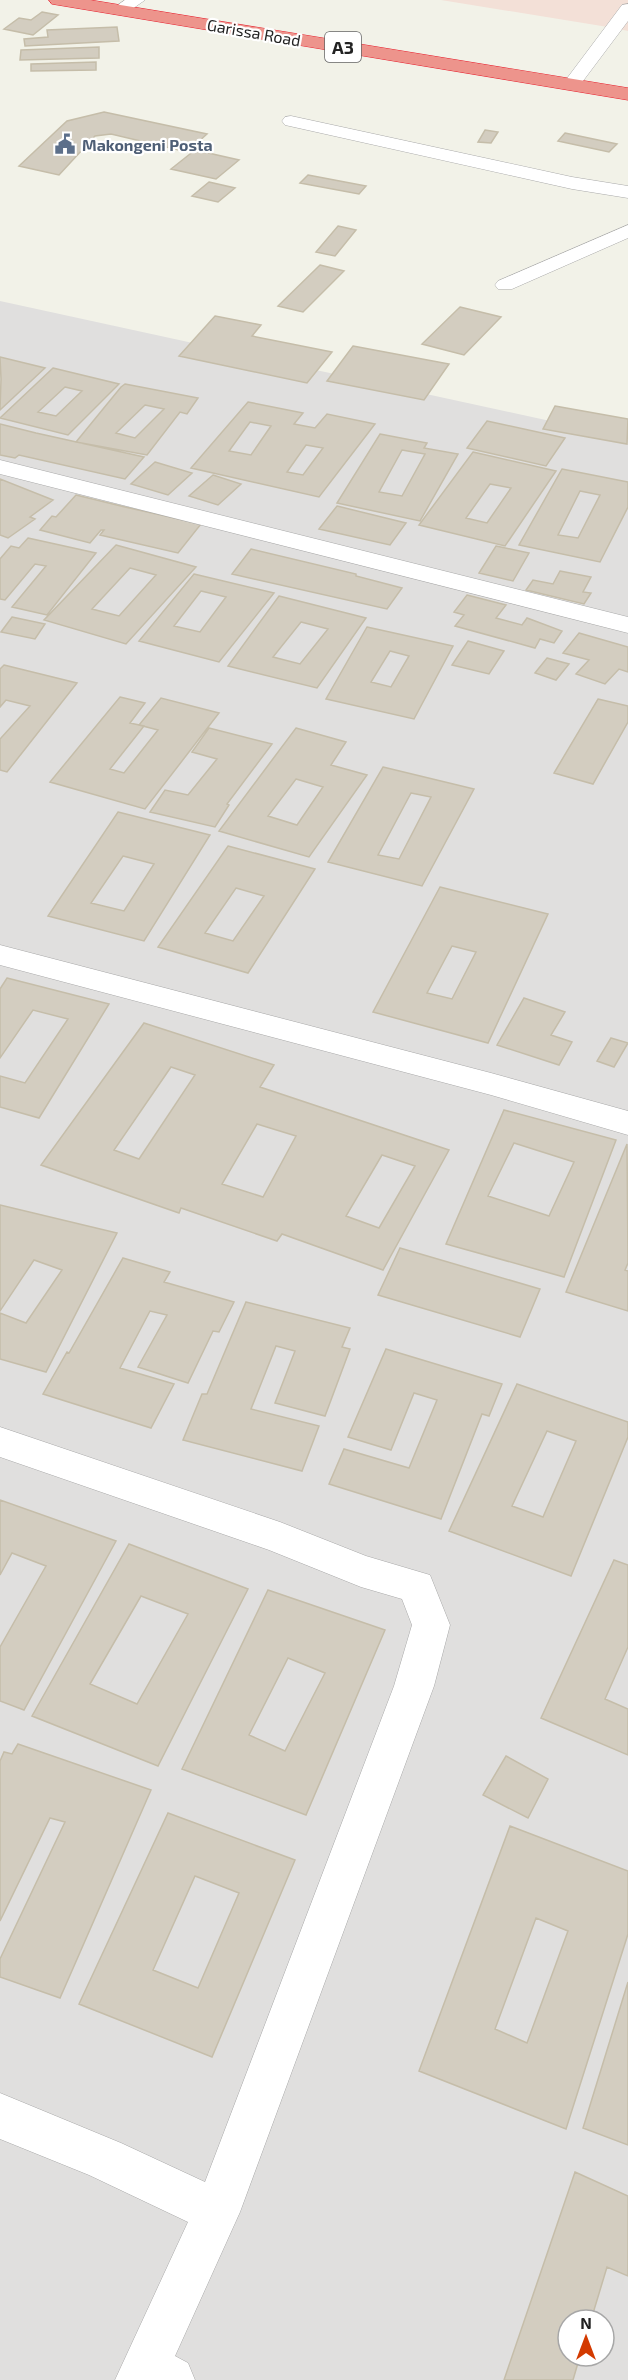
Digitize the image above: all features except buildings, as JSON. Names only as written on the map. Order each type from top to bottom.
[{"type":"highway","name":"Garissa Road","points":[[58,0],[628,94]]},
{"type":"street","points":[[0,467],[628,625]]},
{"type":"street","points":[[0,955],[491,1084],[628,1123]]},
{"type":"street","points":[[0,1442],[280,1538],[360,1571],[416,1587],[431,1625],[414,1686],[217,2212],[151,2376]]},
{"type":"street","points":[[0,2116],[105,2159],[217,2212]]},
{"type":"lane","points":[[120,10],[137,0]]},
{"type":"lane","points":[[571,85],[628,9]]},
{"type":"lane","points":[[291,122],[572,183],[628,192]]},
{"type":"lane","points":[[505,285],[628,231]]},
{"type":"shaded area","points":[[441,0],[628,0],[628,31],[614,28]]},
{"type":"shaded area","points":[[0,301],[628,438],[628,2380],[0,2380]]},
{"type":"place","name":"Makongeni Posta","points":[[65,144]]}]
